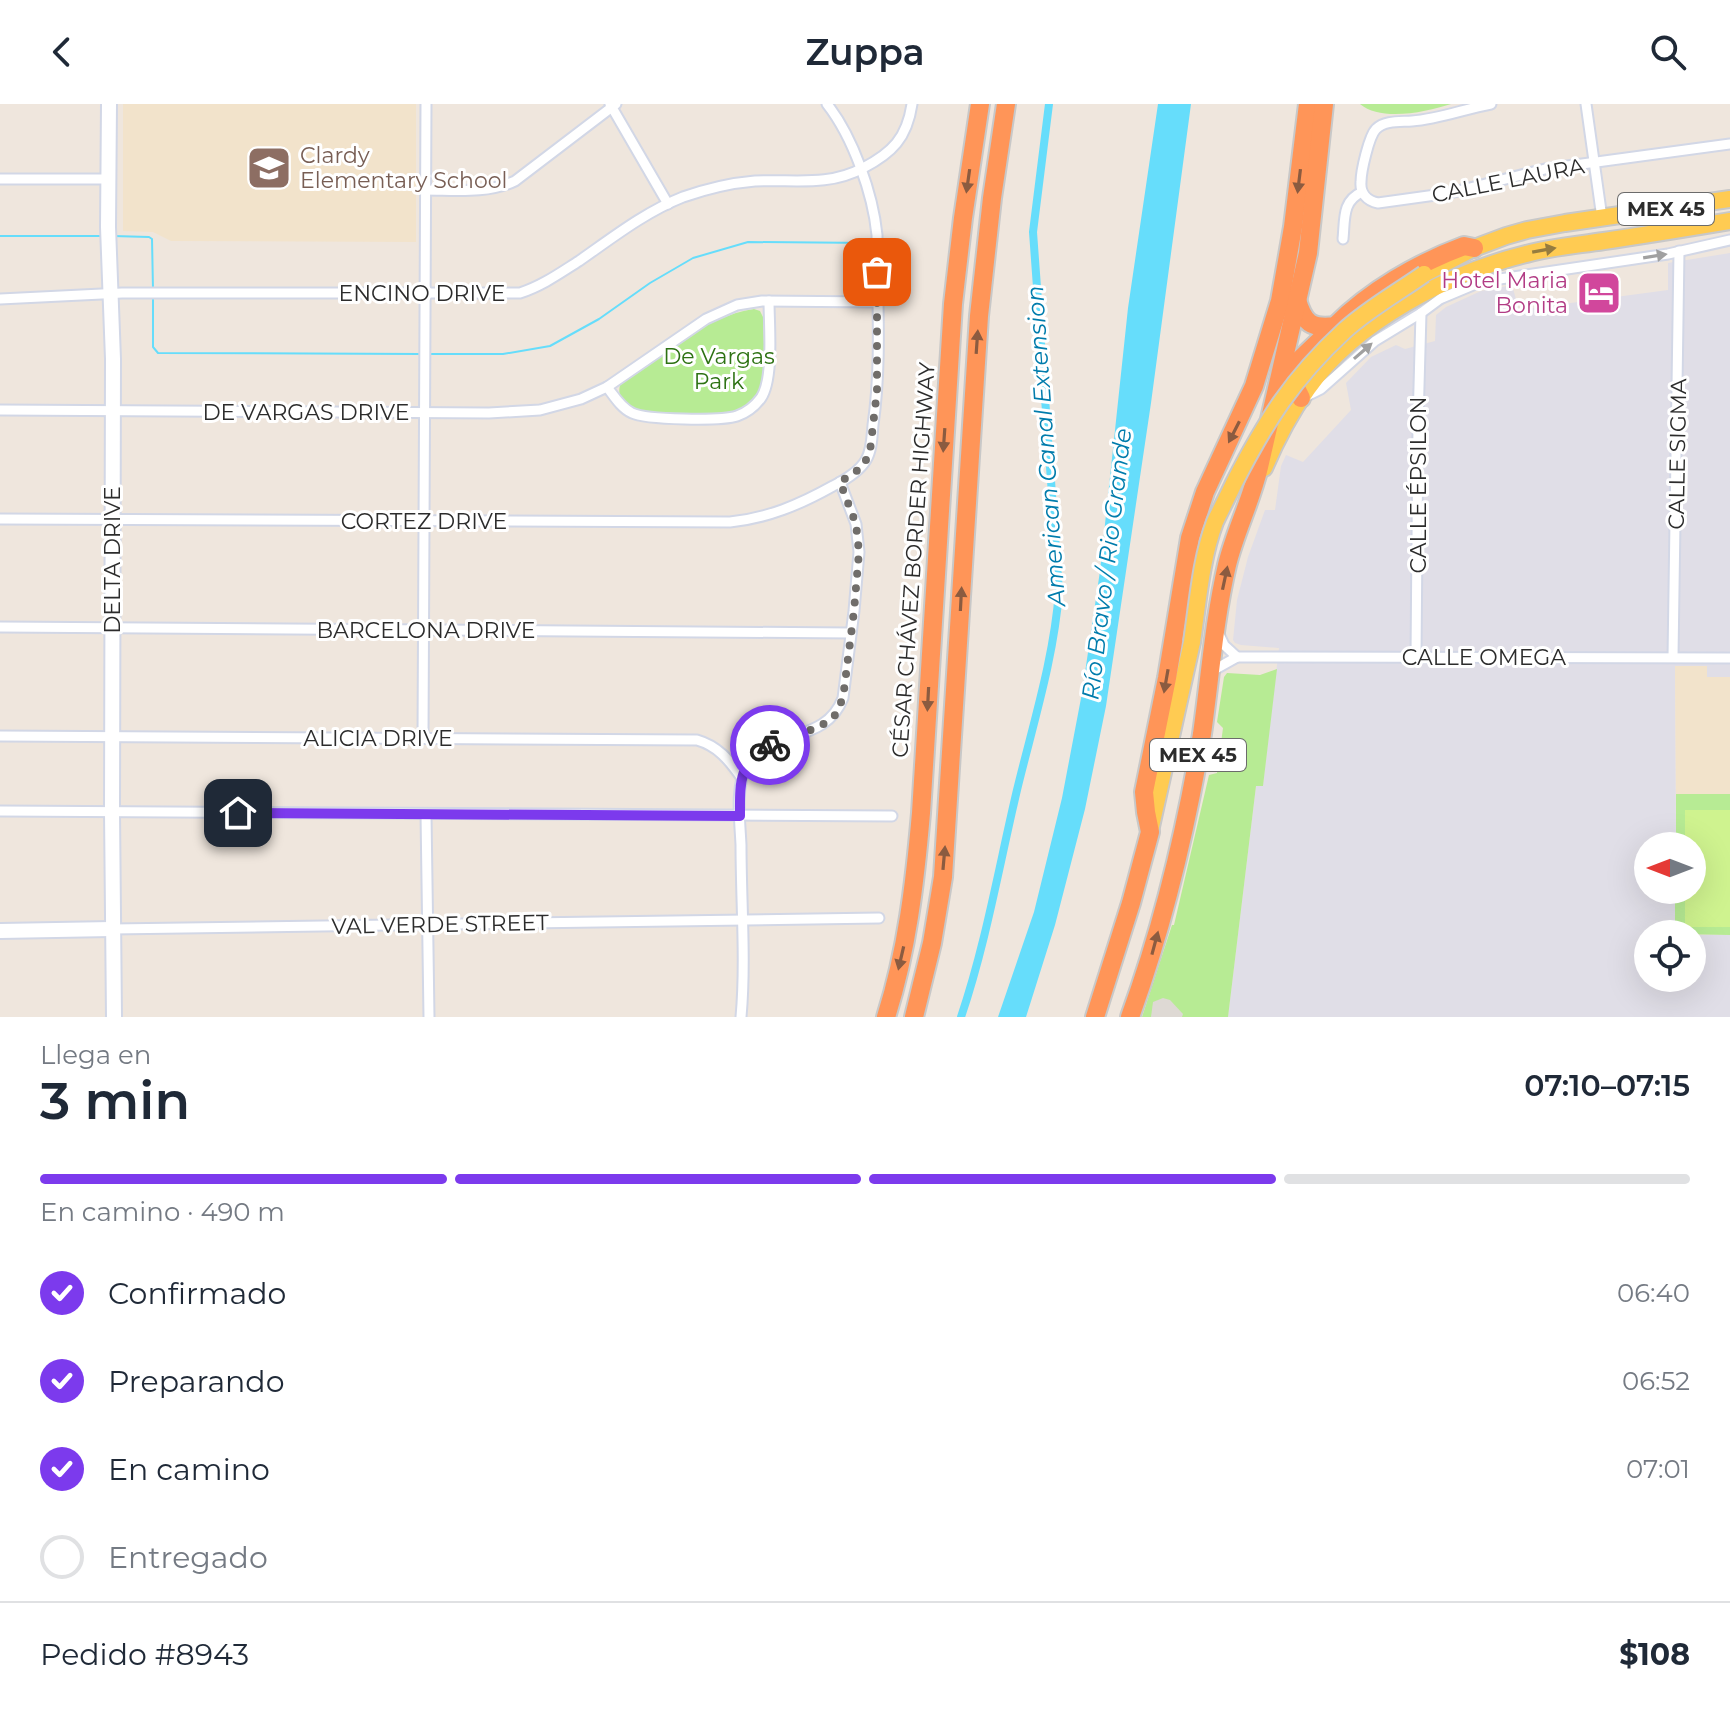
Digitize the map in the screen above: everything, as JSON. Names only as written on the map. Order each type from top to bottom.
[{"type":"highway","name":"CÉSAR CHÁVEZ BORDER HIGHWAY","points":[[886,1017],[903,951],[916,872],[953,304],[980,104]]},
{"type":"highway","points":[[914,1017],[932,943],[943,877],[979,316],[1006,104]]},
{"type":"highway","points":[[1150,832],[1144,792],[1190,538],[1205,492],[1254,386],[1280,301],[1308,104]]},
{"type":"highway","points":[[1253,491],[1308,253],[1324,104]]},
{"type":"highway","points":[[1301,398],[1290,376],[1292,367],[1358,305],[1425,263],[1464,246],[1474,248]]},
{"type":"highway","points":[[1297,300],[1302,316],[1309,323],[1318,327],[1335,326]]},
{"type":"highway","name":"MEX 45","points":[[1130,1017],[1152,952],[1188,809],[1228,564],[1253,491]]},
{"type":"highway","name":"MEX 45","points":[[1095,1017],[1150,832]]},
{"type":"main road","name":"DELTA DRIVE","points":[[109,104],[113,359],[114,1017]]},
{"type":"main road","name":"MEX 45","points":[[1150,832],[1215,522],[1250,451],[1288,391],[1345,330],[1424,274],[1474,248],[1527,230],[1730,199]]},
{"type":"main road","name":"MEX 45","points":[[1253,491],[1286,422],[1314,380],[1348,345],[1381,318],[1414,298],[1460,276],[1529,253],[1730,221]]},
{"type":"main road","name":"VAL VERDE STREET","points":[[0,931],[112,929]]},
{"type":"street","points":[[423,738],[426,104]]},
{"type":"street","name":"CORTEZ DRIVE","points":[[0,519],[730,522],[785,511],[840,482],[865,462],[870,451],[877,391],[876,219],[861,170],[827,104]]},
{"type":"street","name":"ENCINO DRIVE","points":[[0,299],[110,294],[510,294],[532,289],[553,278],[639,220],[694,194],[726,185],[758,181],[822,181],[861,170],[885,155],[899,141],[912,104]]},
{"type":"street","points":[[1343,239],[1347,203],[1362,192],[1360,183],[1373,134],[1381,125],[1491,104]]},
{"type":"street","points":[[1586,104],[1602,218]]},
{"type":"street","points":[[425,190],[485,190],[515,181],[612,105],[668,204]]},
{"type":"street","name":"CALLE LAURA","points":[[1362,192],[1378,203],[1398,201],[1450,193],[1545,169],[1730,144]]},
{"type":"street","points":[[0,179],[108,179]]},
{"type":"street","points":[[1301,398],[1321,389],[1375,341],[1442,298],[1473,285],[1730,240]]},
{"type":"street","name":"CALLE SIGMA","points":[[1673,657],[1679,251]]},
{"type":"street","points":[[1442,298],[1460,276]]},
{"type":"street","points":[[607,387],[628,411],[645,417],[725,418],[744,413],[758,402],[769,379],[769,301]]},
{"type":"street","name":"DE VARGAS DRIVE","points":[[0,410],[489,413],[540,410],[571,402],[607,387],[706,319],[737,305],[769,301],[877,302]]},
{"type":"street","name":"CALLE ÉPSILON","points":[[1416,657],[1421,313]]},
{"type":"street","points":[[741,1017],[741,777],[754,757],[767,746],[821,726],[835,715],[843,698],[859,566],[859,542],[853,515],[840,482]]},
{"type":"street","name":"BARCELONA DRIVE","points":[[0,627],[851,633]]},
{"type":"street","points":[[1210,672],[1237,657],[1224,645],[1216,627]]},
{"type":"street","name":"CALLE OMEGA","points":[[1237,657],[1730,658]]},
{"type":"street","name":"ALICIA DRIVE","points":[[0,736],[697,740],[719,750],[741,777]]},
{"type":"street","points":[[0,811],[892,816]]},
{"type":"street","points":[[426,814],[429,1017]]},
{"type":"street","name":"VAL VERDE STREET","points":[[112,929],[879,918]]},
{"type":"shaded area","name":"Clardy Elementary School","points":[[123,104],[416,104],[416,242],[171,241],[153,232],[123,231]]},
{"type":"shaded area","points":[[1730,253],[1730,677],[1707,677],[1707,667],[1675,667],[1676,832],[1634,832],[1634,904],[1675,904],[1675,920],[1634,920],[1634,992],[1706,992],[1706,935],[1730,935],[1730,1017],[1228,1017],[1256,786],[1263,785],[1279,648],[1235,643],[1237,600],[1265,510],[1275,510],[1281,466],[1286,455],[1303,462],[1351,410],[1346,383],[1371,357],[1396,345],[1405,349],[1435,341],[1436,315],[1446,307],[1481,291],[1512,285],[1519,310],[1668,290],[1668,263]]},
{"type":"shaded area","points":[[1675,666],[1707,666],[1707,677],[1730,677],[1730,794],[1676,794]]},
{"type":"shaded area","points":[[1163,998],[1170,1000],[1183,1014],[1182,1017],[1151,1017],[1153,1002]]},
{"type":"green space","points":[[1360,104],[1451,104],[1391,114],[1380,113]]},
{"type":"green space","name":"De Vargas Park","points":[[754,309],[760,311],[763,317],[764,368],[758,392],[745,406],[734,411],[709,414],[644,413],[629,407],[622,400],[620,385],[684,339],[717,320]]},
{"type":"green space","points":[[1277,669],[1263,786],[1256,786],[1228,1017],[1142,1017],[1174,925],[1209,775],[1217,773],[1223,728],[1217,722],[1224,677],[1227,673],[1260,675]]},
{"type":"green space","points":[[1676,794],[1730,794],[1730,935],[1706,935],[1706,920],[1675,920],[1675,904],[1706,904],[1706,832],[1676,832]]},
{"type":"green space","points":[[1685,810],[1730,810],[1730,927],[1706,927],[1706,920],[1685,920],[1685,904],[1706,904],[1706,832],[1685,832]]},
{"type":"water","name":"Río Bravo / Rio Grande","points":[[1158,104],[1191,104],[1106,706],[1085,809],[1055,925],[1026,1017],[998,1017],[1034,912],[1062,798],[1082,693],[1100,571],[1128,308]]},
{"type":"waterway","name":"American Canal Extension","points":[[961,1017],[985,933],[1042,691],[1053,641],[1059,591],[1033,232],[1049,104]]},
{"type":"waterway","points":[[0,236],[103,236]]},
{"type":"waterway","points":[[113,236],[152,239],[153,289]]},
{"type":"waterway","points":[[430,354],[503,354],[550,346],[599,319],[650,283],[693,258],[748,242],[872,243]]},
{"type":"waterway","points":[[153,296],[153,347],[158,353],[420,354]]},
{"type":"way so far","points":[[770,745],[821,726],[835,715],[843,698],[859,566],[859,542],[850,505],[840,482],[858,470],[870,451],[877,391],[877,272]]},
{"type":"place","name":"Clardy Elementary School","points":[[269,168]]},
{"type":"place","name":"Hotel Maria Bonita","points":[[1599,293]]},
{"type":"route","points":[[238,813],[740,816],[741,777],[754,757],[770,745]]}]
